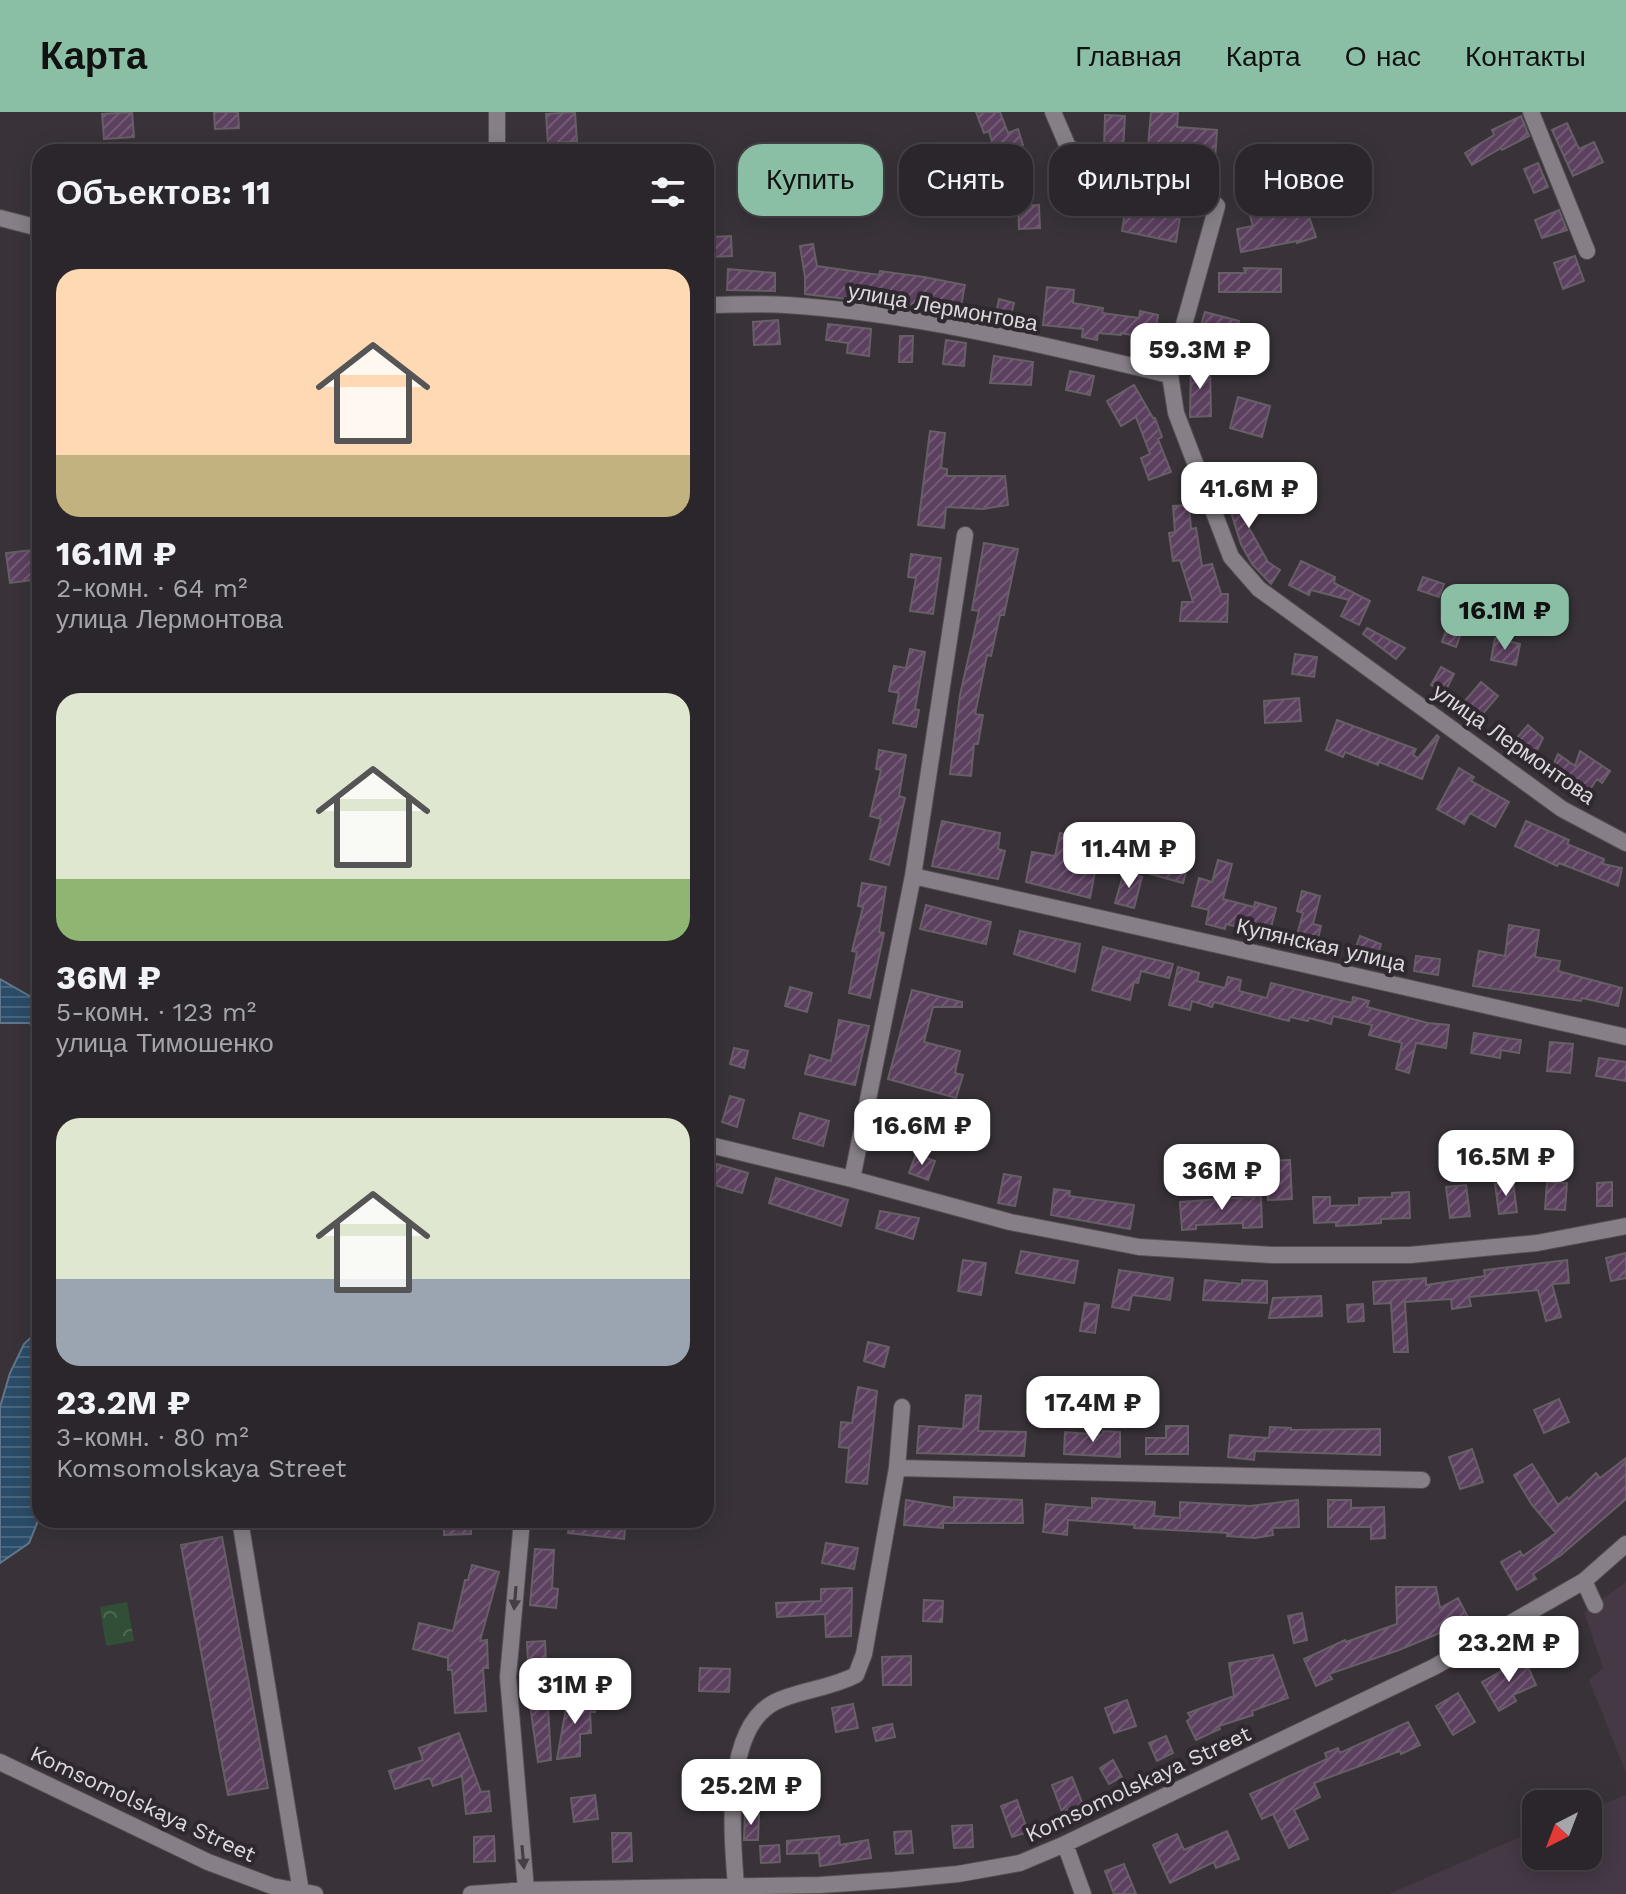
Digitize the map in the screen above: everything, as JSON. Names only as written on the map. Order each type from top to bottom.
[{"type":"street","points":[[497,112],[497,144]]},
{"type":"street","name":"улица Лермонтова","points":[[1053,112],[1068,147],[1092,160],[1203,192],[1217,206],[1170,375],[1176,413],[1231,557],[1259,589],[1562,809],[1626,843]]},
{"type":"street","points":[[1531,112],[1587,251]]},
{"type":"street","points":[[0,218],[32,226]]},
{"type":"street","name":"улица Лермонтова","points":[[714,305],[784,304],[890,316],[1073,352],[1170,375]]},
{"type":"street","points":[[852,1179],[913,876],[965,535]]},
{"type":"street","name":"Купянская улица","points":[[913,876],[1626,1037]]},
{"type":"street","points":[[714,1146],[1010,1222],[1139,1247],[1410,1255],[1537,1243],[1626,1226]]},
{"type":"street","points":[[736,1886],[732,1826],[734,1788],[741,1748],[758,1714],[775,1701],[837,1685],[856,1675],[864,1654],[897,1468],[902,1407]]},
{"type":"street","points":[[897,1468],[1422,1480]]},
{"type":"street","points":[[241,1528],[308,1893]]},
{"type":"street","points":[[521,1528],[508,1677],[526,1890]]},
{"type":"street","name":"Komsomolskaya Street","points":[[471,1894],[526,1890],[820,1885],[958,1874],[1020,1863],[1434,1667],[1584,1581],[1623,1551]]},
{"type":"street","points":[[1584,1581],[1595,1605]]},
{"type":"street","name":"Komsomolskaya Street","points":[[0,1762],[273,1890],[308,1893]]},
{"type":"street","points":[[1065,1844],[1083,1894]]},
{"type":"shaded area","points":[[1626,1582],[1626,1773],[1589,1680],[1603,1668],[1584,1612]]},
{"type":"shaded area","points":[[1626,1795],[1626,1894],[1389,1894],[1522,1836],[1522,1870],[1602,1870],[1602,1804]]},
{"type":"green space","points":[[127,1602],[134,1641],[106,1646],[100,1607]]},
{"type":"water","points":[[0,979],[32,997],[32,1025],[0,1023]]},
{"type":"water","points":[[32,1336],[32,1528],[35,1528],[29,1543],[0,1563],[0,1407],[10,1373],[24,1344]]},
{"type":"building","points":[[132,112],[134,137],[104,139],[102,114]]},
{"type":"building","points":[[214,112],[238,112],[239,128],[215,129]]},
{"type":"building","points":[[575,112],[577,141],[548,144],[546,114]]},
{"type":"building","points":[[976,112],[1000,112],[1008,133],[1018,129],[1023,144],[993,144],[989,131],[984,133]]},
{"type":"building","points":[[1151,112],[1178,112],[1177,127],[1217,130],[1216,144],[1148,144]]},
{"type":"building","points":[[1105,115],[1125,116],[1123,144],[1104,144]]},
{"type":"building","points":[[1521,116],[1529,136],[1472,165],[1465,153],[1494,135],[1492,130]]},
{"type":"building","points":[[1567,123],[1579,149],[1594,142],[1603,162],[1573,176],[1552,130]]},
{"type":"building","points":[[1538,163],[1548,187],[1534,193],[1524,169]]},
{"type":"building","points":[[1033,205],[1039,205],[1040,228],[1019,229],[1018,216],[1033,216]]},
{"type":"building","points":[[1559,210],[1567,230],[1542,238],[1535,220]]},
{"type":"building","points":[[1124,216],[1180,217],[1176,242],[1122,231]]},
{"type":"building","points":[[1250,216],[1309,216],[1316,237],[1241,252],[1237,229],[1253,226]]},
{"type":"building","points":[[731,236],[732,256],[714,257],[714,237]]},
{"type":"building","points":[[813,244],[817,266],[879,275],[880,271],[965,285],[959,316],[856,296],[855,300],[805,294],[800,246]]},
{"type":"building","points":[[1575,256],[1584,281],[1563,289],[1554,263]]},
{"type":"building","points":[[1244,268],[1281,269],[1281,292],[1219,292],[1219,273],[1245,273]]},
{"type":"building","points":[[728,269],[775,273],[775,291],[727,290]]},
{"type":"building","points":[[1047,287],[1074,290],[1073,303],[1103,308],[1102,313],[1139,318],[1140,311],[1158,315],[1154,339],[1121,333],[1098,333],[1097,340],[1082,337],[1083,329],[1043,325]]},
{"type":"building","points":[[999,299],[1014,303],[1008,327],[994,323]]},
{"type":"building","points":[[1205,312],[1239,321],[1234,338],[1200,328]]},
{"type":"building","points":[[778,320],[780,344],[754,345],[753,322]]},
{"type":"building","points":[[828,324],[871,329],[869,356],[847,353],[848,343],[826,340]]},
{"type":"building","points":[[900,336],[913,336],[912,362],[899,362]]},
{"type":"building","points":[[946,340],[966,343],[964,366],[943,364]]},
{"type":"building","points":[[994,356],[1033,362],[1031,385],[990,383]]},
{"type":"building","points":[[1191,363],[1210,365],[1211,416],[1190,417]]},
{"type":"building","points":[[1070,371],[1094,376],[1090,395],[1066,390]]},
{"type":"building","points":[[1134,385],[1155,418],[1162,437],[1158,439],[1171,472],[1149,480],[1141,458],[1150,454],[1136,417],[1121,426],[1107,401]]},
{"type":"building","points":[[1238,397],[1270,406],[1262,437],[1230,428]]},
{"type":"building","points":[[930,431],[945,433],[941,468],[947,469],[947,476],[1005,476],[1008,505],[983,509],[946,507],[944,528],[918,525]]},
{"type":"building","points":[[1248,485],[1258,514],[1244,519],[1268,562],[1280,570],[1271,584],[1252,564],[1241,544],[1225,493]]},
{"type":"building","points":[[1189,505],[1191,529],[1196,528],[1202,566],[1212,564],[1221,594],[1228,594],[1227,622],[1180,621],[1182,602],[1193,602],[1180,560],[1173,561],[1169,533],[1175,532],[1173,506]]},
{"type":"building","points":[[984,543],[1018,549],[1004,615],[1000,615],[991,656],[987,655],[975,714],[983,715],[978,744],[974,744],[971,776],[950,774],[960,695],[979,611],[972,610]]},
{"type":"building","points":[[32,550],[32,580],[10,583],[6,553]]},
{"type":"building","points":[[911,554],[941,558],[933,614],[910,611],[916,578],[908,577]]},
{"type":"building","points":[[1301,561],[1335,577],[1334,583],[1370,601],[1359,625],[1341,616],[1349,600],[1311,590],[1309,595],[1289,585]]},
{"type":"building","points":[[1423,577],[1444,584],[1439,597],[1418,590]]},
{"type":"building","points":[[1450,619],[1464,625],[1456,647],[1442,642]]},
{"type":"building","points":[[1367,628],[1405,648],[1396,659],[1363,634]]},
{"type":"building","points":[[1495,638],[1520,644],[1516,665],[1491,660]]},
{"type":"building","points":[[910,649],[925,652],[915,709],[919,710],[916,727],[893,723],[899,693],[889,691],[894,666],[906,668]]},
{"type":"building","points":[[1295,654],[1317,657],[1314,677],[1292,674]]},
{"type":"building","points":[[1441,667],[1454,674],[1445,692],[1431,685]]},
{"type":"building","points":[[1481,682],[1498,696],[1475,723],[1458,709]]},
{"type":"building","points":[[1299,698],[1301,721],[1265,723],[1264,701]]},
{"type":"building","points":[[1337,720],[1416,749],[1413,755],[1418,758],[1437,735],[1439,737],[1422,779],[1379,762],[1378,765],[1345,752],[1343,757],[1326,750]]},
{"type":"building","points":[[1528,725],[1543,738],[1535,755],[1516,739]]},
{"type":"building","points":[[879,750],[906,755],[899,796],[905,798],[889,865],[870,859],[881,819],[870,816],[881,770],[876,769]]},
{"type":"building","points":[[1580,751],[1610,771],[1602,783],[1597,779],[1585,797],[1549,774],[1558,754],[1575,766]]},
{"type":"building","points":[[1459,768],[1474,777],[1471,781],[1509,802],[1495,827],[1470,813],[1464,824],[1437,809]]},
{"type":"building","points":[[942,821],[1000,833],[998,849],[1005,851],[998,879],[932,866]]},
{"type":"building","points":[[1526,821],[1569,840],[1567,844],[1604,859],[1603,864],[1622,868],[1618,886],[1559,863],[1557,866],[1515,846]]},
{"type":"building","points":[[1060,833],[1099,842],[1102,834],[1114,838],[1106,863],[1097,861],[1090,898],[1026,882],[1032,852],[1055,856]]},
{"type":"building","points":[[1154,857],[1188,865],[1183,883],[1150,874]]},
{"type":"building","points":[[1218,860],[1232,864],[1223,899],[1254,907],[1255,902],[1276,908],[1269,935],[1226,924],[1225,929],[1206,924],[1209,910],[1192,906],[1199,878],[1212,882]]},
{"type":"building","points":[[1124,872],[1142,877],[1134,908],[1115,903]]},
{"type":"building","points":[[862,883],[886,887],[879,932],[884,933],[870,998],[849,993],[857,952],[852,951],[863,907],[858,906]]},
{"type":"building","points":[[1302,891],[1320,896],[1313,924],[1321,926],[1316,947],[1295,942],[1303,913],[1297,911]]},
{"type":"building","points":[[926,905],[991,922],[986,944],[920,929]]},
{"type":"building","points":[[1509,925],[1539,930],[1535,957],[1560,961],[1558,971],[1622,988],[1618,1006],[1582,998],[1581,1001],[1473,986],[1479,951],[1505,956]]},
{"type":"building","points":[[1020,931],[1080,944],[1075,972],[1014,954]]},
{"type":"building","points":[[1360,936],[1381,944],[1374,965],[1352,958]]},
{"type":"building","points":[[1103,947],[1173,964],[1169,978],[1141,971],[1138,983],[1134,982],[1130,1000],[1092,990]]},
{"type":"building","points":[[1416,956],[1440,959],[1438,975],[1414,971]]},
{"type":"building","points":[[1178,967],[1199,973],[1197,981],[1225,988],[1228,977],[1241,980],[1239,991],[1267,998],[1271,983],[1352,1003],[1353,997],[1369,1001],[1367,1007],[1428,1023],[1449,1025],[1446,1048],[1416,1043],[1409,1073],[1396,1069],[1402,1043],[1369,1035],[1372,1025],[1333,1016],[1331,1024],[1309,1018],[1308,1021],[1290,1017],[1289,1021],[1214,1002],[1212,1007],[1192,1001],[1190,1010],[1169,1005]]},
{"type":"building","points":[[790,987],[812,993],[807,1012],[785,1006]]},
{"type":"building","points":[[912,990],[962,1002],[962,1007],[933,1007],[924,1042],[960,1051],[955,1073],[963,1075],[956,1098],[888,1079]]},
{"type":"building","points":[[839,1020],[869,1026],[855,1085],[805,1074],[810,1055],[831,1061]]},
{"type":"building","points":[[1474,1033],[1521,1040],[1519,1053],[1501,1050],[1500,1058],[1471,1053]]},
{"type":"building","points":[[1550,1042],[1573,1044],[1570,1073],[1547,1071]]},
{"type":"building","points":[[734,1048],[748,1051],[744,1068],[730,1064]]},
{"type":"building","points":[[1599,1058],[1626,1062],[1626,1081],[1596,1076]]},
{"type":"building","points":[[730,1096],[744,1100],[737,1127],[722,1122]]},
{"type":"building","points":[[800,1113],[829,1121],[823,1146],[793,1138]]},
{"type":"building","points":[[916,1154],[935,1161],[928,1180],[909,1173]]},
{"type":"building","points":[[1290,1160],[1292,1199],[1268,1200],[1266,1161]]},
{"type":"building","points":[[717,1164],[748,1173],[742,1193],[714,1185]]},
{"type":"building","points":[[1004,1174],[1021,1177],[1015,1206],[998,1203]]},
{"type":"building","points":[[776,1178],[848,1200],[841,1226],[769,1203]]},
{"type":"building","points":[[1513,1182],[1517,1212],[1499,1214],[1495,1184]]},
{"type":"building","points":[[1547,1182],[1567,1183],[1565,1210],[1545,1209]]},
{"type":"building","points":[[1612,1182],[1612,1206],[1597,1206],[1597,1183]]},
{"type":"building","points":[[1466,1185],[1470,1216],[1450,1218],[1446,1187]]},
{"type":"building","points":[[1054,1189],[1070,1191],[1069,1196],[1134,1205],[1130,1229],[1051,1215]]},
{"type":"building","points":[[1409,1192],[1410,1218],[1336,1226],[1336,1222],[1314,1223],[1313,1197],[1330,1197],[1330,1206],[1359,1205],[1359,1198],[1392,1197],[1392,1193]]},
{"type":"building","points":[[1261,1196],[1262,1227],[1243,1228],[1243,1223],[1196,1225],[1196,1229],[1182,1230],[1180,1202]]},
{"type":"building","points":[[880,1211],[919,1218],[913,1239],[876,1228]]},
{"type":"building","points":[[1021,1251],[1078,1261],[1074,1283],[1016,1273]]},
{"type":"building","points":[[1626,1253],[1626,1278],[1611,1281],[1606,1258]]},
{"type":"building","points":[[963,1260],[986,1263],[981,1295],[958,1291]]},
{"type":"building","points":[[1567,1260],[1569,1283],[1552,1284],[1561,1317],[1546,1321],[1538,1290],[1469,1297],[1471,1306],[1452,1309],[1451,1299],[1405,1302],[1408,1352],[1394,1352],[1391,1303],[1374,1304],[1373,1282],[1426,1278],[1426,1285],[1485,1276],[1484,1270]]},
{"type":"building","points":[[1119,1270],[1173,1278],[1170,1300],[1132,1295],[1129,1310],[1112,1307]]},
{"type":"building","points":[[1205,1280],[1242,1284],[1242,1280],[1267,1281],[1267,1303],[1203,1300]]},
{"type":"building","points":[[1321,1296],[1322,1316],[1269,1318],[1273,1298]]},
{"type":"building","points":[[1085,1303],[1099,1305],[1095,1333],[1080,1331]]},
{"type":"building","points":[[1363,1304],[1364,1321],[1348,1322],[1347,1305]]},
{"type":"building","points":[[868,1342],[889,1347],[884,1367],[864,1361]]},
{"type":"building","points":[[858,1387],[877,1391],[867,1484],[846,1482],[849,1448],[839,1447],[841,1422],[852,1423]]},
{"type":"building","points":[[966,1395],[981,1396],[978,1431],[1026,1432],[1024,1456],[917,1453],[919,1426],[963,1429]]},
{"type":"building","points":[[1559,1399],[1569,1422],[1544,1433],[1534,1410]]},
{"type":"building","points":[[1166,1426],[1188,1426],[1188,1454],[1146,1454],[1146,1438],[1166,1438]]},
{"type":"building","points":[[1270,1427],[1291,1430],[1380,1429],[1380,1455],[1255,1451],[1254,1460],[1228,1457],[1230,1435],[1269,1438]]},
{"type":"building","points":[[1103,1431],[1120,1432],[1120,1457],[1064,1454],[1065,1432],[1102,1435]]},
{"type":"building","points":[[1472,1449],[1483,1482],[1460,1489],[1449,1457]]},
{"type":"building","points":[[1626,1458],[1626,1499],[1561,1555],[1533,1574],[1536,1579],[1517,1590],[1501,1562],[1520,1551],[1523,1556],[1556,1533],[1532,1505],[1514,1475],[1532,1464],[1558,1505],[1567,1497],[1569,1499],[1596,1473],[1600,1478]]},
{"type":"building","points":[[954,1497],[1022,1500],[1023,1523],[943,1523],[943,1528],[904,1525],[906,1500],[954,1508]]},
{"type":"building","points":[[1092,1498],[1155,1502],[1154,1516],[1180,1518],[1180,1502],[1250,1506],[1298,1500],[1299,1527],[1272,1528],[1273,1535],[1255,1538],[1068,1520],[1067,1535],[1043,1532],[1046,1504],[1092,1508]]},
{"type":"building","points":[[1328,1500],[1351,1500],[1351,1508],[1384,1507],[1385,1538],[1371,1539],[1371,1527],[1328,1527]]},
{"type":"building","points":[[444,1528],[471,1528],[471,1534],[444,1535]]},
{"type":"building","points":[[569,1528],[625,1528],[624,1539],[568,1533]]},
{"type":"building","points":[[222,1537],[268,1788],[228,1795],[181,1545]]},
{"type":"building","points":[[826,1543],[858,1548],[854,1569],[822,1563]]},
{"type":"building","points":[[535,1549],[554,1550],[552,1588],[558,1589],[556,1608],[530,1605]]},
{"type":"building","points":[[472,1565],[499,1572],[480,1641],[487,1640],[488,1668],[483,1668],[486,1711],[455,1713],[452,1670],[448,1670],[448,1658],[413,1649],[419,1623],[453,1631],[465,1580],[468,1580]]},
{"type":"building","points":[[1396,1587],[1436,1587],[1440,1608],[1458,1598],[1468,1617],[1399,1650],[1329,1674],[1332,1679],[1316,1686],[1304,1659],[1345,1640],[1397,1624]]},
{"type":"building","points":[[852,1588],[851,1636],[826,1637],[825,1614],[777,1617],[776,1603],[821,1601],[821,1589]]},
{"type":"building","points":[[924,1600],[943,1601],[942,1622],[923,1621]]},
{"type":"building","points":[[1302,1613],[1307,1640],[1294,1643],[1288,1616]]},
{"type":"building","points":[[545,1641],[546,1661],[528,1662],[527,1642]]},
{"type":"building","points":[[1273,1655],[1288,1698],[1252,1711],[1253,1715],[1219,1726],[1220,1729],[1196,1740],[1187,1721],[1191,1718],[1188,1713],[1234,1696],[1229,1663]]},
{"type":"building","points":[[911,1656],[911,1685],[883,1685],[882,1657]]},
{"type":"building","points":[[1524,1658],[1536,1685],[1513,1695],[1516,1701],[1499,1711],[1482,1682]]},
{"type":"building","points":[[700,1668],[730,1669],[729,1692],[699,1691]]},
{"type":"building","points":[[547,1687],[551,1760],[538,1762],[528,1690]]},
{"type":"building","points":[[1458,1693],[1475,1722],[1453,1735],[1436,1706]]},
{"type":"building","points":[[568,1697],[595,1698],[595,1712],[590,1712],[591,1733],[580,1734],[580,1756],[557,1759]]},
{"type":"building","points":[[1127,1700],[1136,1726],[1114,1733],[1105,1708]]},
{"type":"building","points":[[853,1704],[858,1728],[836,1732],[832,1708]]},
{"type":"building","points":[[1408,1722],[1420,1745],[1314,1783],[1320,1797],[1294,1810],[1308,1839],[1289,1848],[1273,1814],[1262,1819],[1250,1794],[1327,1759],[1325,1753],[1338,1748],[1340,1753]]},
{"type":"building","points":[[892,1724],[895,1737],[876,1741],[873,1728]]},
{"type":"building","points":[[459,1733],[481,1792],[489,1791],[491,1811],[466,1814],[462,1776],[433,1786],[430,1778],[395,1789],[389,1771],[423,1760],[419,1748]]},
{"type":"building","points":[[1166,1736],[1173,1753],[1157,1761],[1149,1743]]},
{"type":"building","points":[[1113,1760],[1122,1777],[1109,1784],[1100,1768]]},
{"type":"building","points":[[1072,1777],[1083,1805],[1062,1812],[1052,1785]]},
{"type":"building","points":[[595,1795],[598,1819],[574,1822],[571,1798]]},
{"type":"building","points":[[1017,1800],[1028,1832],[1012,1837],[1001,1806]]},
{"type":"building","points":[[745,1814],[759,1815],[758,1840],[744,1840]]},
{"type":"building","points":[[972,1825],[973,1847],[954,1848],[952,1826]]},
{"type":"building","points":[[911,1831],[913,1853],[896,1854],[894,1832]]},
{"type":"building","points":[[1227,1831],[1239,1859],[1216,1868],[1214,1862],[1170,1883],[1153,1845],[1177,1834],[1184,1850]]},
{"type":"building","points":[[612,1833],[631,1833],[632,1861],[613,1862]]},
{"type":"building","points":[[494,1836],[495,1861],[474,1862],[474,1837]]},
{"type":"building","points":[[839,1836],[840,1845],[868,1840],[871,1858],[820,1866],[819,1853],[787,1854],[787,1841]]},
{"type":"building","points":[[779,1845],[780,1862],[761,1863],[760,1846]]},
{"type":"building","points":[[1124,1864],[1136,1894],[1114,1894],[1105,1871]]}]
